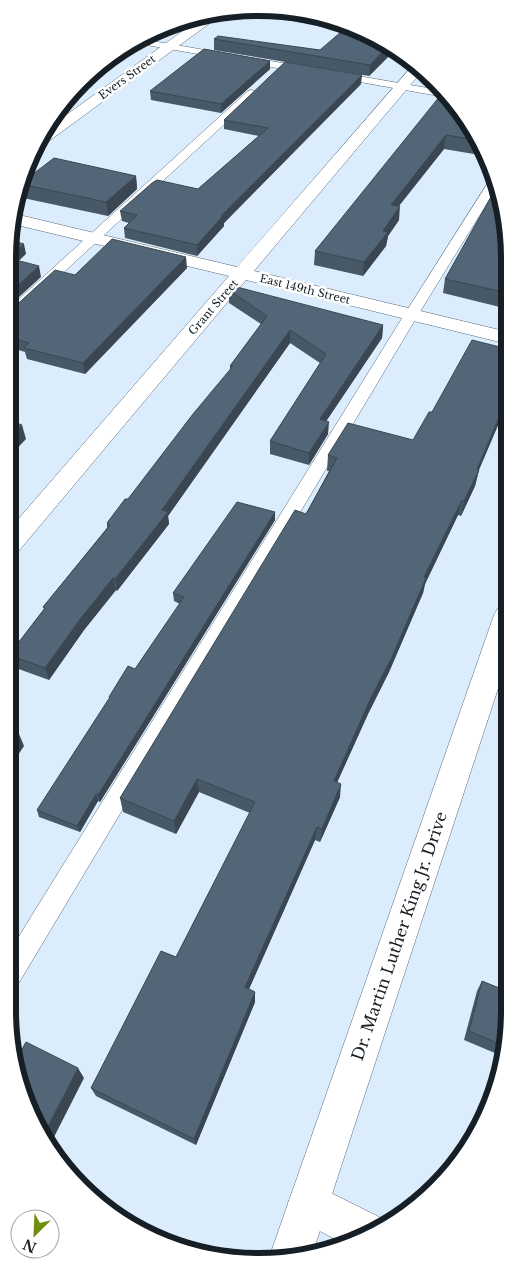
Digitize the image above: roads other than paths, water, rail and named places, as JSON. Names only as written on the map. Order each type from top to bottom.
[{"type":"street","name":"Evers Street","points":[[52,132],[200,24]]},
{"type":"street","name":"Grant Street","points":[[16,538],[409,78]]},
{"type":"street","name":"East 149th Street","points":[[19,220],[501,336]]},
{"type":"street","name":"Dr. Martin Luther King Jr. Drive","points":[[292,1251],[501,636]]},
{"type":"street","points":[[309,1203],[361,1230]]},
{"type":"lane","points":[[147,43],[323,73],[409,78],[424,81]]},
{"type":"lane","points":[[16,309],[282,66]]},
{"type":"lane","points":[[409,78],[430,87]]},
{"type":"lane","points":[[16,964],[411,315],[490,189]]}]
